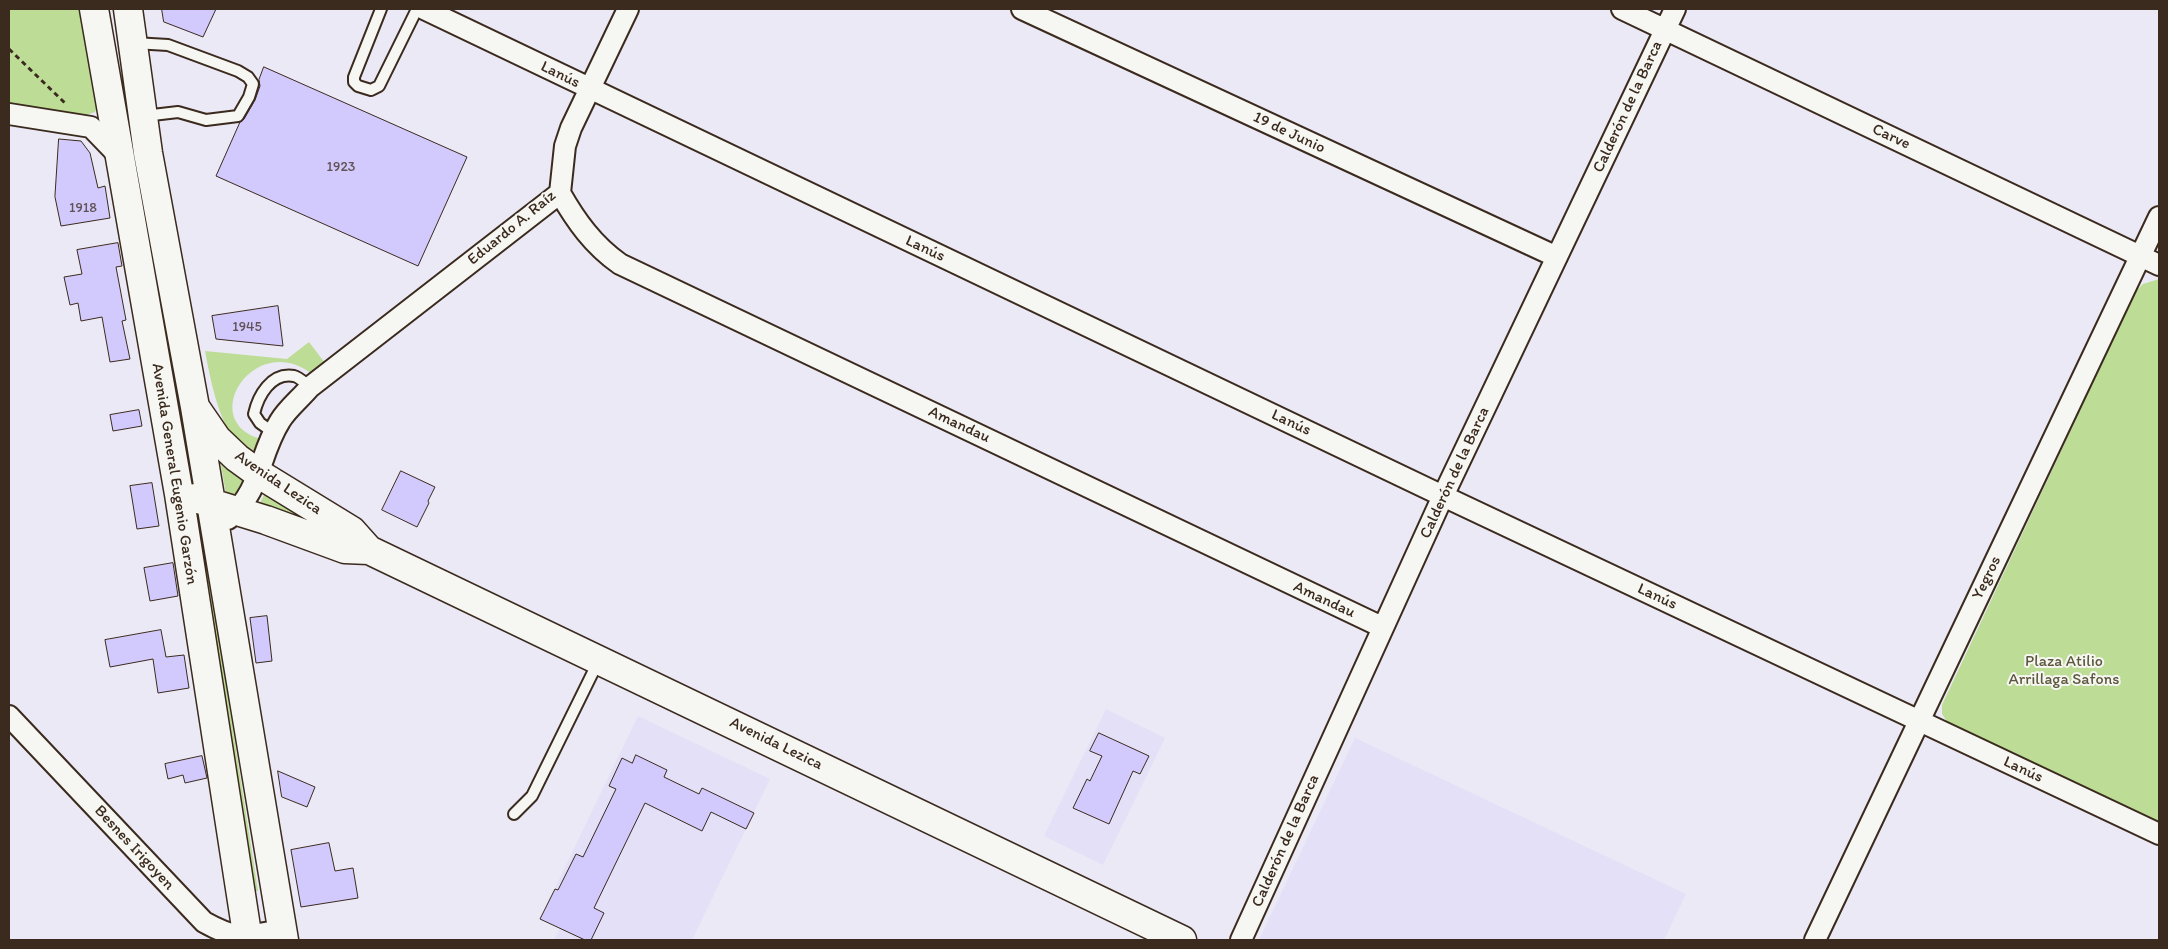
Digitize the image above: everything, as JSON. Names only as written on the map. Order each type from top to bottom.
[{"type":"main road","name":"Avenida General Eugenio Garzón","points":[[94,9],[179,494],[248,938]]},
{"type":"main road","name":"Avenida General Eugenio Garzón","points":[[126,20],[195,407],[281,937]]},
{"type":"main road","name":"Avenida Lezica","points":[[195,407],[217,439],[238,458],[259,474],[352,531],[369,550]]},
{"type":"main road","name":"Avenida Lezica","points":[[179,494],[238,511],[345,549],[369,550],[600,659],[1182,940]]},
{"type":"street","name":"Lanús","points":[[424,9],[1918,722],[2159,834]]},
{"type":"street","name":"Eduardo A. Raíz","points":[[215,530],[238,511],[250,495],[280,421],[310,387],[560,193],[565,146],[571,128],[628,9]]},
{"type":"street","name":"19 de Junio","points":[[1022,9],[1557,257]]},
{"type":"street","name":"Carve","points":[[1622,9],[2159,265]]},
{"type":"street","name":"Calderón de la Barca","points":[[1241,940],[1443,496],[1675,9]]},
{"type":"street","points":[[9,114],[91,127],[120,157]]},
{"type":"street","name":"Amandau","points":[[560,193],[574,217],[589,236],[604,253],[620,264],[1382,627]]},
{"type":"street","name":"Yegros","points":[[1815,940],[2159,217]]},
{"type":"street","name":"Besnes Irigoyen","points":[[9,716],[204,922],[231,936],[248,938],[281,937]]},
{"type":"lane","points":[[381,9],[354,77],[354,82],[358,86],[371,90],[379,86],[417,9]]},
{"type":"lane","points":[[126,20],[168,45],[238,71],[248,77],[253,84],[249,98],[238,116],[206,120],[178,112],[143,116]]},
{"type":"lane","points":[[274,433],[260,422],[254,414],[257,401],[264,388],[279,378],[294,376],[310,387]]},
{"type":"lane","points":[[514,814],[532,796],[600,659]]},
{"type":"path","points":[[9,49],[91,127]]},
{"type":"shaded area","points":[[1106,709],[1165,738],[1103,865],[1044,836]]},
{"type":"shaded area","points":[[638,716],[770,779],[692,940],[554,940],[560,928],[540,919]]},
{"type":"shaded area","points":[[1355,738],[1686,894],[1664,940],[1259,940]]},
{"type":"green space","points":[[9,9],[84,9],[99,105],[95,112],[80,117],[9,107]]},
{"type":"green space","points":[[133,162],[136,162],[191,465],[190,464]]},
{"type":"green space","name":"Plaza Atilio Arrillaga Safons","points":[[2159,279],[2159,822],[1948,723],[1942,714],[1942,705],[2136,291],[2143,284]]},
{"type":"green space","points":[[309,342],[325,363],[312,374],[290,363],[270,363],[252,371],[240,384],[233,401],[234,417],[244,431],[265,440],[260,449],[253,452],[242,447],[233,438],[219,409],[205,351],[287,359]]},
{"type":"green space","points":[[219,454],[245,480],[240,498],[226,494]]},
{"type":"green space","points":[[266,491],[327,528],[259,505]]},
{"type":"green space","points":[[200,545],[205,549],[258,891],[248,892]]},
{"type":"building","points":[[162,9],[216,9],[203,37],[164,22]]},
{"type":"building","points":[[264,67],[467,157],[418,266],[216,176],[240,122],[244,119],[255,100]]},
{"type":"building","points":[[59,139],[81,141],[90,153],[98,188],[105,186],[110,218],[61,226],[55,197]]},
{"type":"building","points":[[118,243],[122,266],[116,267],[126,320],[122,321],[130,359],[110,362],[102,317],[81,321],[78,303],[70,305],[64,277],[82,274],[77,250]]},
{"type":"building","points":[[278,306],[283,346],[216,339],[212,316]]},
{"type":"building","points":[[139,410],[142,426],[113,431],[110,415]]},
{"type":"building","points":[[401,471],[435,487],[417,527],[382,510]]},
{"type":"building","points":[[152,483],[159,526],[137,529],[130,486]]},
{"type":"building","points":[[173,563],[178,596],[150,601],[144,568]]},
{"type":"building","points":[[267,616],[272,661],[256,663],[250,618]]},
{"type":"building","points":[[161,630],[166,657],[184,655],[189,688],[158,693],[153,659],[110,667],[105,640]]},
{"type":"building","points":[[1099,733],[1149,756],[1140,774],[1133,771],[1109,824],[1073,808],[1087,779],[1090,781],[1102,756],[1090,751]]},
{"type":"building","points":[[636,755],[667,770],[664,777],[699,794],[702,788],[754,813],[746,829],[711,812],[702,831],[645,803],[594,908],[604,913],[591,940],[585,940],[540,919],[555,889],[558,890],[576,854],[583,857],[616,789],[609,786],[622,758],[632,763]]},
{"type":"building","points":[[202,756],[207,778],[185,783],[183,775],[168,779],[165,764]]},
{"type":"building","points":[[278,771],[315,787],[307,807],[282,797]]},
{"type":"building","points":[[329,843],[335,871],[353,868],[358,898],[301,907],[291,850]]}]
